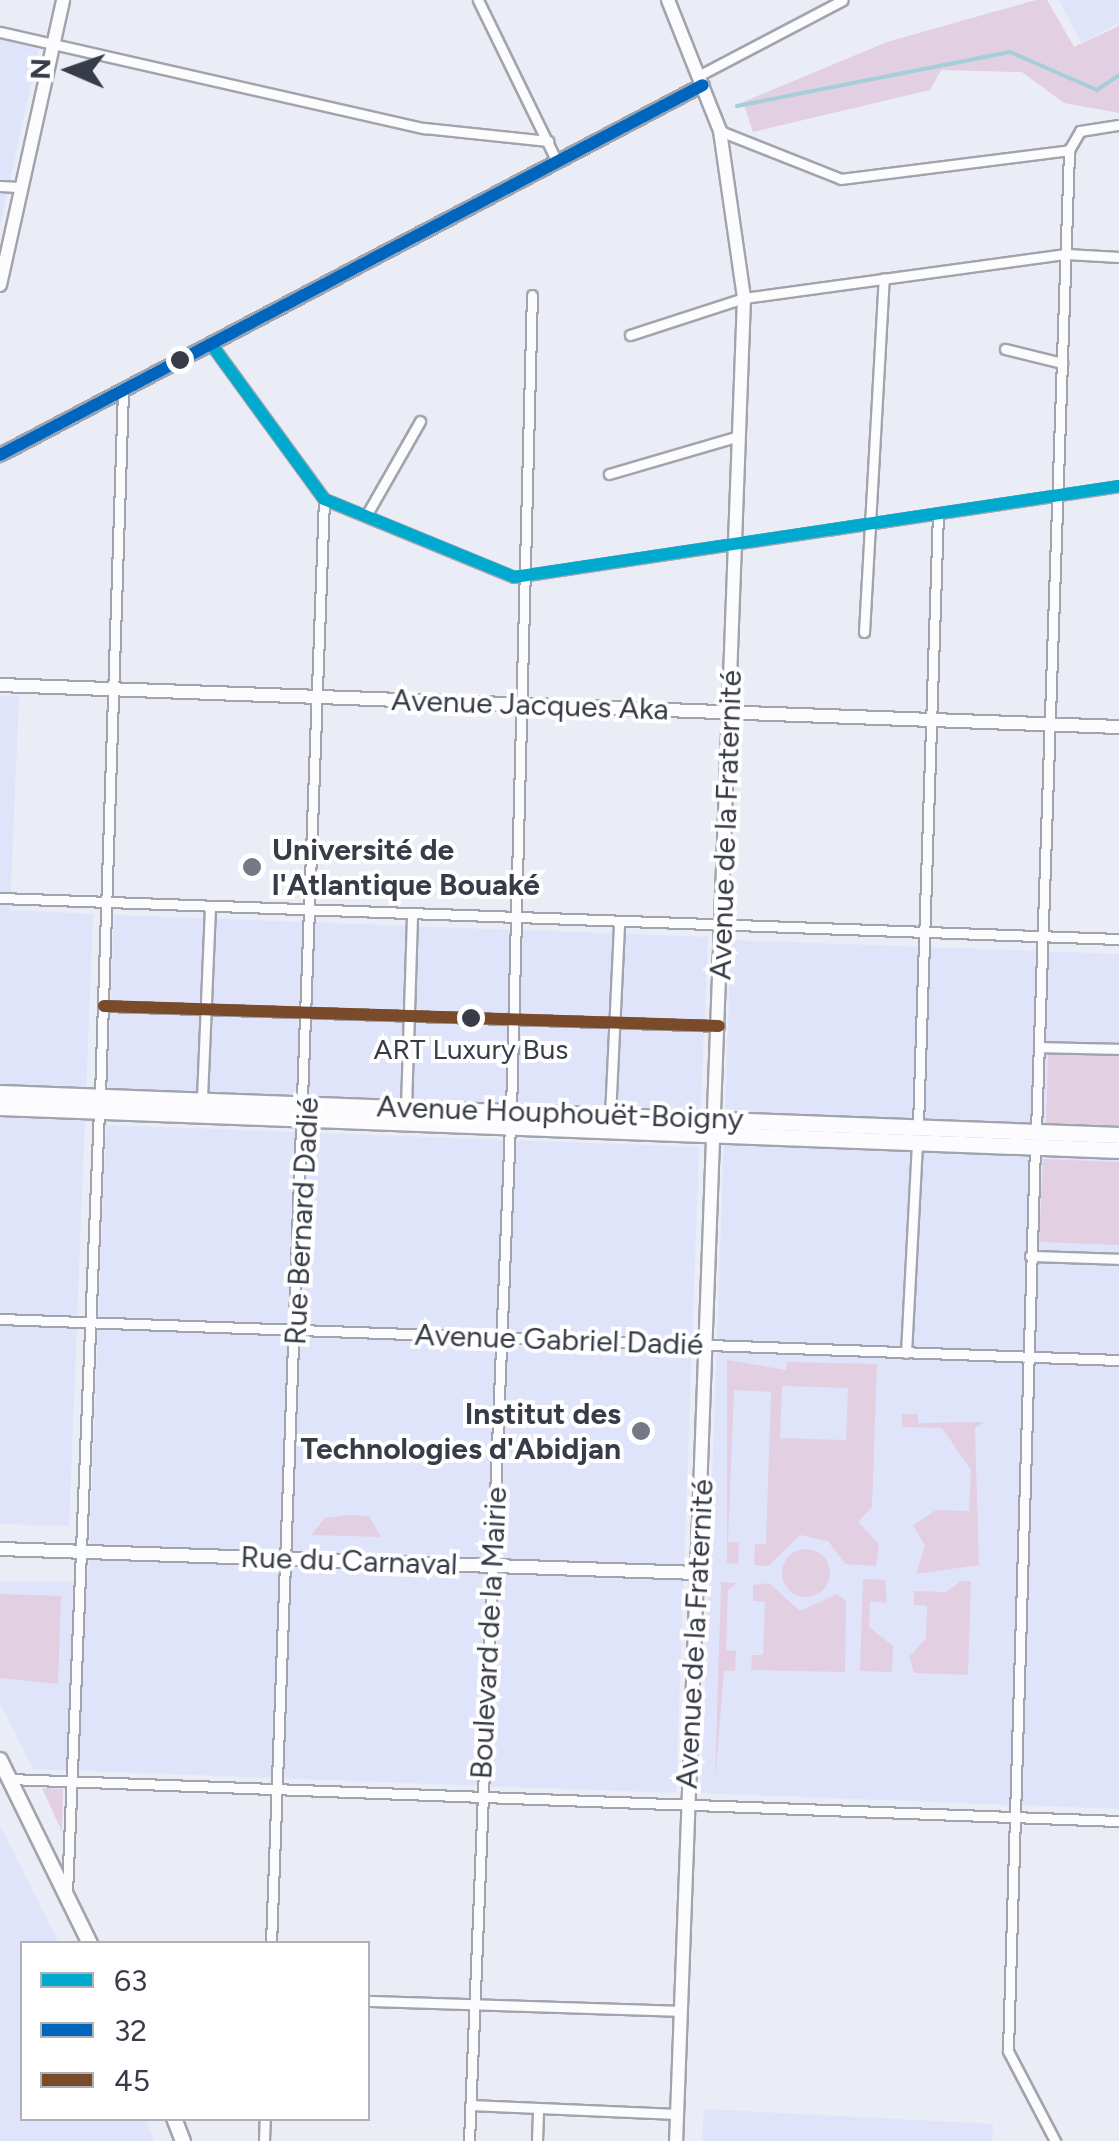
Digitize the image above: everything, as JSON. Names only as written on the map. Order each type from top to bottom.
[{"type":"highway","name":"Avenue Houphouët-Boigny","points":[[0,1093],[308,1118],[610,1116],[715,1126]]},
{"type":"highway","name":"Avenue Houphouët-Boigny","points":[[0,1107],[202,1098],[406,1107],[510,1118],[1036,1138],[1119,1135]]},
{"type":"highway","name":"Avenue Houphouët-Boigny","points":[[1036,1138],[1119,1150]]},
{"type":"main road","points":[[0,1760],[88,1941]]},
{"type":"street","points":[[0,285],[64,0]]},
{"type":"street","points":[[478,0],[557,162]]},
{"type":"street","name":"Avenue de la Fraternité","points":[[668,0],[720,131],[744,298],[676,2141]]},
{"type":"street","points":[[0,455],[557,162],[843,0]]},
{"type":"street","points":[[0,32],[424,128],[548,141]]},
{"type":"street","points":[[1055,2141],[1008,2051],[1012,1817],[1070,150],[1080,131],[1119,125]]},
{"type":"street","points":[[720,131],[841,179],[1070,150]]},
{"type":"street","points":[[0,186],[22,186]]},
{"type":"street","points":[[630,334],[744,298],[1066,254],[1119,258]]},
{"type":"street","points":[[864,632],[884,280]]},
{"type":"street","name":"Boulevard de la Mairie","points":[[469,2141],[515,1022],[532,294]]},
{"type":"street","points":[[211,344],[324,499],[524,579],[735,541],[1119,486]]},
{"type":"street","points":[[1005,349],[1062,364]]},
{"type":"street","points":[[66,1896],[117,690],[123,390]]},
{"type":"street","points":[[366,514],[420,421]]},
{"type":"street","points":[[609,474],[738,436]]},
{"type":"street","name":"Rue Bernard Dadié","points":[[271,1941],[308,1118],[324,499]]},
{"type":"street","points":[[906,1352],[918,1132],[938,513]]},
{"type":"street","name":"Avenue Jacques Aka","points":[[0,685],[1119,726]]},
{"type":"street","points":[[0,898],[1119,940]]},
{"type":"street","points":[[202,1098],[210,907]]},
{"type":"street","points":[[406,1107],[412,914]]},
{"type":"street","points":[[610,1116],[619,922]]},
{"type":"street","points":[[104,1006],[719,1026]]},
{"type":"street","points":[[1039,1047],[1119,1049]]},
{"type":"street","points":[[1030,1256],[1119,1259]]},
{"type":"street","name":"Avenue Gabriel Dadié","points":[[0,1320],[1119,1360]]},
{"type":"street","name":"Rue du Carnaval","points":[[0,1549],[698,1573]]},
{"type":"street","points":[[10,1779],[1119,1821]]},
{"type":"street","points":[[370,2001],[680,2011]]},
{"type":"street","points":[[470,2105],[677,2114]]},
{"type":"street","points":[[537,2141],[538,2108]]},
{"type":"shaded area","points":[[1047,0],[1074,47],[1119,26],[1119,113],[1064,103],[1022,72],[941,70],[930,90],[753,132],[743,102],[887,42]]},
{"type":"shaded area","points":[[1059,0],[1119,0],[1119,23],[1081,43]]},
{"type":"shaded area","points":[[0,39],[39,48],[0,225]]},
{"type":"shaded area","points":[[0,695],[19,696],[10,910],[93,914],[69,1526],[0,1524]]},
{"type":"shaded area","points":[[114,915],[708,937],[700,1126],[107,1104]]},
{"type":"shaded area","points":[[731,940],[1119,954],[1119,1809],[701,1793]]},
{"type":"shaded area","points":[[1048,1053],[1119,1055],[1119,1137],[1046,1135]]},
{"type":"shaded area","points":[[106,1125],[699,1147],[676,1793],[33,1769],[0,1703],[0,1581],[88,1582]]},
{"type":"shaded area","points":[[1043,1159],[1119,1162],[1119,1245],[1039,1242]]},
{"type":"shaded area","points":[[727,1360],[786,1370],[787,1362],[877,1364],[872,1507],[858,1522],[879,1544],[876,1566],[845,1564],[828,1541],[800,1535],[768,1566],[754,1565],[755,1544],[766,1544],[771,1392],[734,1390],[728,1542],[739,1543],[738,1564],[727,1563]],"holes":[[[782,1386],[848,1388],[846,1440],[780,1438]]]},
{"type":"shaded area","points":[[902,1414],[918,1414],[918,1423],[984,1422],[975,1428],[979,1565],[916,1574],[925,1546],[913,1525],[936,1510],[969,1511],[971,1470],[942,1428],[902,1427]]},
{"type":"shaded area","points":[[369,1516],[381,1537],[311,1535],[325,1518]]},
{"type":"shaded area","points":[[806,1549],[823,1556],[830,1573],[823,1590],[806,1597],[789,1590],[782,1573],[789,1556]]},
{"type":"shaded area","points":[[863,1579],[885,1580],[887,1603],[870,1601],[869,1627],[893,1646],[892,1672],[860,1671]]},
{"type":"shaded area","points":[[961,1581],[971,1581],[968,1675],[914,1673],[909,1657],[926,1638],[927,1606],[914,1605],[914,1591],[946,1592]]},
{"type":"shaded area","points":[[721,1582],[737,1583],[728,1590],[726,1650],[736,1651],[735,1671],[724,1671],[715,1779]]},
{"type":"shaded area","points":[[769,1583],[800,1611],[837,1594],[846,1601],[845,1672],[751,1670],[752,1655],[763,1655],[765,1602],[753,1601],[753,1585]]},
{"type":"shaded area","points":[[0,1594],[61,1596],[58,1684],[0,1678]]},
{"type":"shaded area","points":[[42,1788],[63,1789],[62,1832]]},
{"type":"shaded area","points":[[0,1825],[58,1941],[20,1941],[20,2121],[147,2121],[154,2141],[0,2141]]},
{"type":"shaded area","points":[[704,2109],[993,2124],[992,2141],[702,2141]]},
{"type":"waterway","points":[[737,106],[1010,52],[1097,90],[1119,75]]},
{"type":"transit line","name":"32","points":[[0,455],[703,85]]},
{"type":"transit line","name":"63","points":[[211,344],[324,499],[514,577],[1119,486]]},
{"type":"transit line","name":"45","points":[[104,1006],[719,1026]]},
{"type":"place","name":"Université de l'Atlantique Bouaké","points":[[252,867]]},
{"type":"place","name":"ART Luxury Bus","points":[[471,1018]]},
{"type":"place","name":"Institut des Technologies d'Abidjan","points":[[641,1431]]}]
